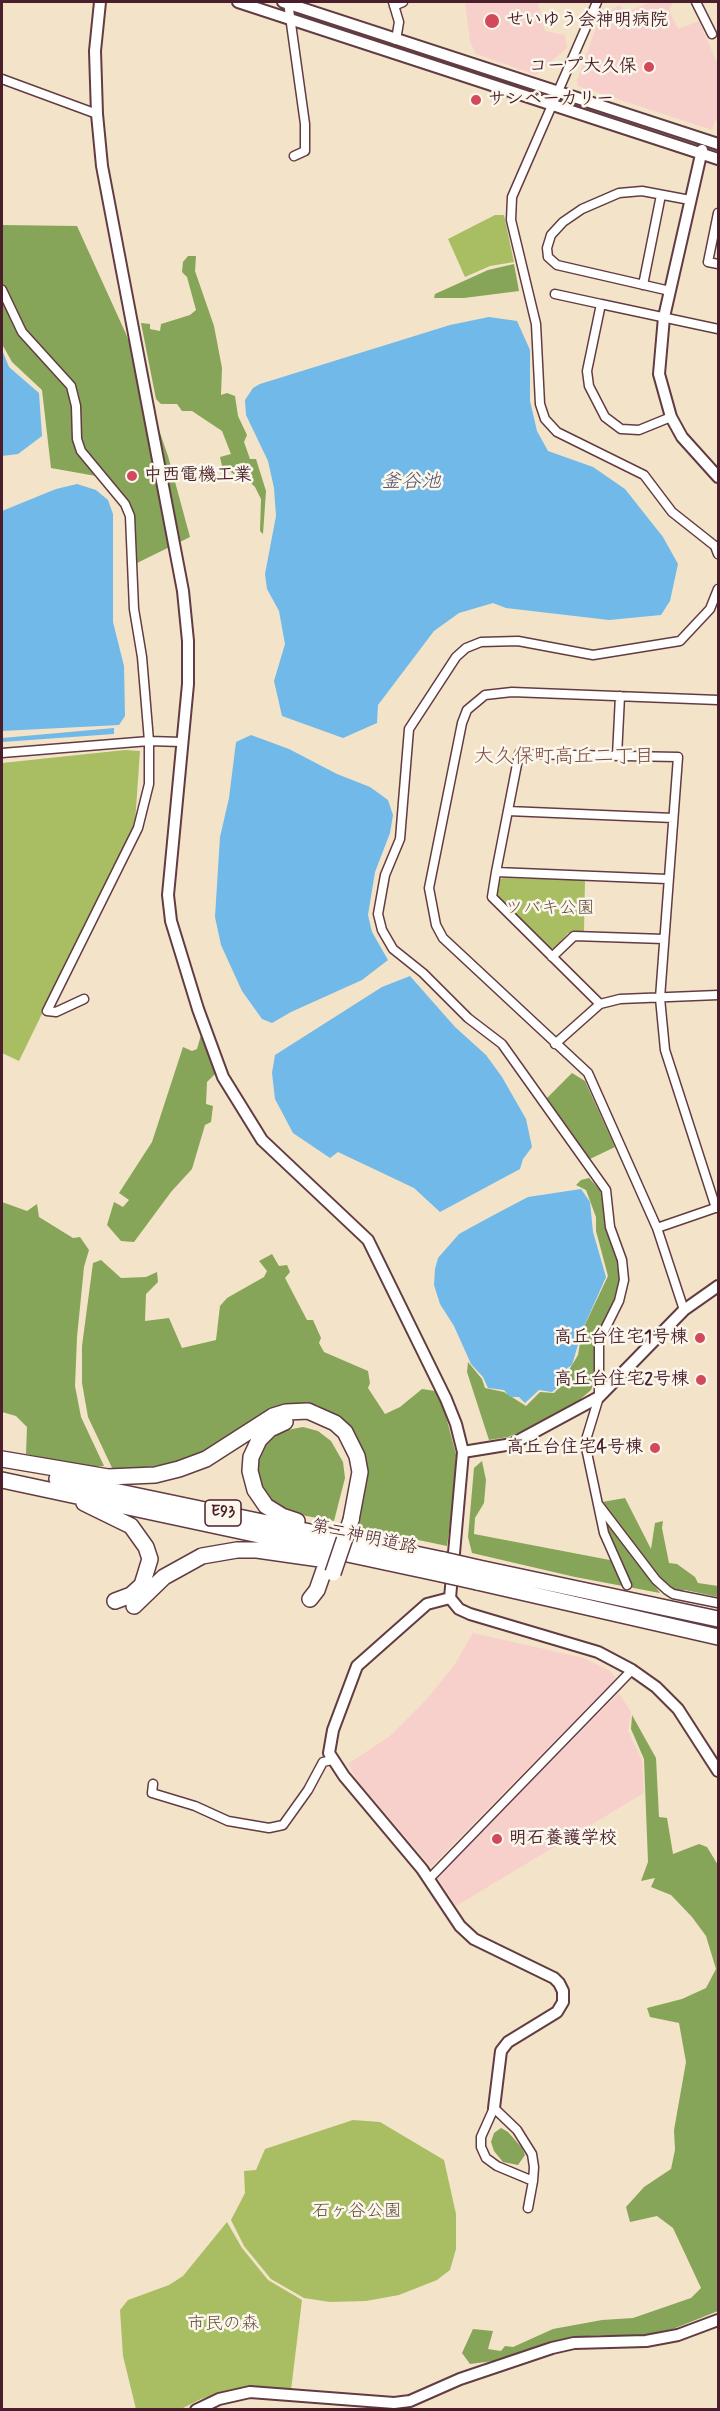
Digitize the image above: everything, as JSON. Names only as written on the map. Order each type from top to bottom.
[{"type":"highway","points":[[2,1459],[108,1477],[155,1474],[179,1469],[206,1459],[273,1416],[286,1412],[308,1411],[335,1423],[345,1432],[357,1455],[360,1472],[329,1571],[317,1590],[317,1598]]},
{"type":"highway","points":[[325,1535],[282,1516],[266,1506],[255,1490],[250,1471],[251,1457],[259,1440],[270,1429],[289,1420],[302,1419],[315,1421],[335,1433],[347,1452],[351,1473],[346,1518]]},
{"type":"highway","name":"第二神明道路","points":[[2,1467],[325,1535],[718,1637]]},
{"type":"highway","name":"第二神明道路","points":[[2,1480],[393,1565],[443,1567]]},
{"type":"highway","points":[[67,1493],[131,1526],[146,1547],[150,1559],[142,1585],[131,1595],[115,1601]]},
{"type":"highway","points":[[134,1606],[151,1588],[176,1569],[202,1556],[219,1552],[257,1550],[350,1563],[393,1565]]},
{"type":"highway","name":"第二神明道路","points":[[478,1575],[718,1619]]},
{"type":"street","points":[[100,2],[95,51],[97,114],[109,207],[183,591],[188,640],[188,684],[168,895],[171,921],[198,1009],[223,1077],[262,1140],[368,1240],[446,1399],[456,1424],[463,1452],[450,1598],[459,1609],[470,1614],[598,1652],[632,1670],[657,1687],[678,1709],[718,1771]]},
{"type":"street","points":[[238,2],[718,159]]},
{"type":"street","points":[[286,2],[304,124],[305,151],[294,156]]},
{"type":"street","points":[[286,2],[718,144]]},
{"type":"street","points":[[396,40],[399,22],[394,4],[403,2]]},
{"type":"street","points":[[597,2],[512,197],[511,220],[536,324],[540,404],[546,419],[557,432],[644,476],[672,512],[715,546],[718,554]]},
{"type":"street","points":[[696,2],[712,34]]},
{"type":"street","points":[[2,79],[97,114]]},
{"type":"street","points":[[705,141],[664,317],[659,374],[670,417],[682,437],[718,477]]},
{"type":"street","points":[[670,291],[557,265],[548,257],[547,248],[551,235],[563,222],[582,209],[619,193],[642,191],[690,200]]},
{"type":"street","points":[[643,285],[660,195]]},
{"type":"street","points":[[718,213],[708,262],[718,264]]},
{"type":"street","points":[[2,290],[22,332],[71,386],[77,439],[81,451],[120,498],[130,516],[134,549],[134,609],[142,657],[149,741],[149,784],[138,828],[47,1011],[56,1012],[84,999]]},
{"type":"street","points":[[555,294],[718,329]]},
{"type":"street","points":[[601,304],[587,370],[589,386],[605,417],[621,429],[639,430],[670,417]]},
{"type":"street","points":[[627,1585],[604,1533],[585,1443],[599,1397],[599,1341],[620,1301],[624,1280],[622,1260],[610,1227],[606,1190],[502,1044],[462,1013],[423,973],[393,949],[382,930],[378,914],[380,898],[400,839],[409,729],[456,657],[466,648],[482,642],[518,641],[593,655],[680,641],[696,627],[710,609],[718,589]]},
{"type":"street","points":[[684,1310],[657,1228],[588,1073],[443,938],[435,925],[429,888],[462,723],[467,710],[485,695],[504,692],[718,699]]},
{"type":"street","points":[[617,756],[620,696]]},
{"type":"street","points":[[2,753],[149,741],[182,742]]},
{"type":"street","points":[[600,1004],[492,897],[519,754],[678,757],[667,879],[660,998],[665,1050],[717,1207],[657,1228]]},
{"type":"street","points":[[508,811],[673,818]]},
{"type":"street","points":[[496,872],[667,879]]},
{"type":"street","points":[[552,957],[574,936],[664,939]]},
{"type":"street","points":[[555,1044],[600,1004],[620,999],[718,995]]},
{"type":"street","points":[[463,1452],[512,1444],[599,1397],[684,1310],[718,1286]]},
{"type":"street","points":[[596,1501],[656,1580],[667,1590],[673,1594],[718,1603]]},
{"type":"street","points":[[450,1598],[427,1604],[357,1666],[333,1730],[329,1753],[332,1760],[430,1878],[460,1926],[474,1939],[554,1978],[563,1991],[563,2002],[557,2012],[508,2042],[501,2051],[494,2108],[481,2137],[481,2147],[486,2157],[497,2166],[533,2181]]},
{"type":"street","points":[[430,1878],[632,1670]]},
{"type":"street","points":[[153,1784],[152,1793],[195,1806],[228,1821],[269,1828],[283,1825],[308,1790],[323,1761],[332,1760]]},
{"type":"street","points":[[494,2108],[526,2142],[534,2167],[528,2208]]},
{"type":"street","points":[[196,2409],[219,2399],[250,2392],[394,2403],[410,2401],[460,2379],[552,2348],[574,2343],[646,2341],[678,2335],[718,2320]]},
{"type":"shaded area","points":[[465,2],[538,2],[545,31],[565,35],[567,48],[536,75],[476,54],[470,41]]},
{"type":"shaded area","points":[[652,2],[673,2],[669,10],[678,29],[699,21],[718,65],[718,119],[714,122],[712,130],[578,86],[577,80],[595,31],[594,25],[618,5],[628,11]]},
{"type":"shaded area","points":[[473,1633],[584,1658],[610,1671],[616,1678],[431,1867],[357,1780],[348,1764],[390,1736],[427,1699],[455,1664]]},
{"type":"shaded area","points":[[619,1693],[631,1712],[628,1731],[642,1760],[644,1793],[456,1906],[437,1877]]},
{"type":"green space","points":[[495,215],[504,215],[514,262],[490,266],[465,277],[448,239]]},
{"type":"green space","points":[[2,225],[77,226],[126,334],[168,456],[190,537],[137,563],[126,504],[96,476],[51,468],[42,390],[12,362],[2,344]]},
{"type":"green space","points":[[188,256],[196,256],[195,271],[214,326],[222,368],[221,395],[227,393],[235,396],[238,416],[247,435],[244,442],[250,459],[256,459],[266,491],[263,534],[260,531],[261,499],[255,487],[247,479],[238,477],[222,466],[220,457],[231,454],[222,431],[192,411],[182,411],[177,404],[161,404],[156,399],[141,323],[150,324],[150,329],[160,331],[161,324],[190,315],[196,310],[187,277],[182,272],[183,262]]},
{"type":"green space","points":[[514,264],[519,291],[464,298],[434,298],[435,294],[488,270]]},
{"type":"green space","points":[[125,750],[140,751],[135,823],[19,1061],[2,1053],[2,763]]},
{"type":"green space","name":"ツバキ公園","points":[[503,878],[585,880],[584,931],[568,933],[555,948],[550,949],[496,897],[497,881]]},
{"type":"green space","points":[[201,1035],[216,1073],[207,1082],[206,1104],[213,1106],[211,1122],[205,1125],[192,1169],[171,1192],[134,1242],[121,1241],[107,1225],[114,1202],[123,1207],[129,1200],[119,1193],[152,1142],[183,1047],[192,1051],[197,1049]]},
{"type":"green space","points":[[572,1073],[585,1081],[615,1147],[590,1159],[574,1140],[547,1098]]},
{"type":"green space","points":[[589,1178],[600,1190],[606,1212],[605,1223],[620,1267],[620,1288],[597,1335],[594,1383],[591,1390],[577,1402],[539,1424],[508,1437],[489,1440],[467,1372],[468,1362],[482,1379],[485,1388],[504,1392],[526,1406],[540,1392],[554,1393],[570,1377],[569,1370],[578,1355],[582,1331],[608,1276],[596,1231],[596,1217],[586,1190],[576,1185],[581,1180]]},
{"type":"green space","points":[[2,1202],[27,1211],[37,1204],[39,1217],[73,1238],[80,1237],[89,1250],[84,1267],[75,1386],[81,1417],[104,1466],[87,1467],[26,1454],[27,1427],[16,1416],[2,1412]]},
{"type":"green space","points":[[272,1254],[279,1266],[287,1265],[290,1272],[285,1278],[307,1320],[313,1320],[321,1338],[319,1343],[324,1352],[368,1371],[370,1383],[368,1388],[385,1414],[400,1407],[422,1389],[435,1391],[444,1409],[456,1454],[455,1487],[447,1546],[356,1527],[364,1483],[331,1414],[317,1405],[291,1405],[208,1451],[173,1463],[114,1472],[88,1417],[82,1383],[82,1346],[93,1263],[101,1260],[121,1278],[146,1277],[157,1272],[158,1282],[146,1294],[145,1321],[169,1318],[182,1348],[216,1340],[220,1306],[227,1298],[264,1277],[267,1271],[259,1261]]},
{"type":"green space","points":[[303,1427],[318,1431],[331,1441],[343,1462],[345,1478],[334,1521],[301,1515],[272,1504],[258,1478],[259,1454],[266,1444],[282,1431]]},
{"type":"green space","points":[[482,1461],[486,1480],[484,1503],[475,1518],[474,1534],[615,1561],[603,1516],[660,1593],[575,1577],[472,1553],[468,1537],[474,1468]]},
{"type":"green space","points":[[625,1498],[651,1549],[655,1523],[663,1521],[662,1528],[669,1563],[677,1564],[695,1577],[698,1583],[718,1586],[718,1597],[685,1590],[676,1591],[660,1580],[602,1502]]},
{"type":"green space","points":[[632,1715],[656,1758],[659,1817],[667,1818],[673,1854],[699,1844],[707,1847],[718,1865],[718,2311],[673,2329],[636,2337],[598,2335],[561,2339],[501,2360],[470,2364],[462,2353],[473,2329],[493,2331],[488,2349],[501,2351],[505,2346],[513,2347],[553,2329],[602,2320],[633,2318],[691,2298],[701,2288],[673,2228],[657,2216],[630,2222],[626,2207],[644,2187],[671,2169],[675,2150],[674,2130],[686,2062],[679,2023],[650,2017],[647,2008],[682,1999],[706,1988],[716,1969],[706,1936],[692,1917],[671,1895],[651,1887],[655,1878],[641,1881],[648,1862],[644,1759],[631,1729]]},
{"type":"green space","name":"石ヶ谷公園","points":[[353,2120],[380,2122],[444,2160],[456,2214],[456,2249],[450,2270],[437,2280],[399,2295],[366,2301],[330,2302],[304,2298],[271,2279],[244,2246],[231,2220],[245,2193],[244,2171],[256,2170],[265,2149]]},
{"type":"green space","points":[[501,2128],[508,2132],[522,2148],[525,2155],[518,2165],[503,2162],[494,2151],[491,2142],[494,2133]]},
{"type":"green space","name":"市民の森","points":[[227,2222],[242,2248],[268,2280],[302,2300],[291,2390],[245,2387],[201,2399],[181,2409],[136,2409],[123,2356],[120,2310],[128,2300],[169,2285],[183,2276]]},
{"type":"water","name":"釜谷池","points":[[489,317],[517,321],[530,350],[530,401],[537,431],[548,451],[593,467],[625,489],[663,537],[678,564],[670,601],[661,615],[609,620],[506,608],[493,603],[459,613],[434,631],[378,705],[377,723],[343,738],[282,716],[274,681],[285,644],[279,611],[267,589],[265,574],[276,516],[274,488],[268,461],[246,415],[245,400],[253,388],[260,384],[450,325]]},
{"type":"water","points":[[2,350],[9,367],[39,393],[42,436],[18,454],[2,456]]},
{"type":"water","points":[[77,484],[96,490],[108,500],[113,514],[113,622],[124,666],[125,716],[119,725],[2,731],[2,511],[56,489]]},
{"type":"water","points":[[114,728],[114,734],[2,742],[2,738]]},
{"type":"water","points":[[251,735],[289,749],[337,774],[370,787],[388,800],[393,815],[390,833],[375,872],[368,915],[372,932],[388,960],[362,980],[272,1023],[262,1019],[242,991],[221,945],[215,917],[220,837],[229,798],[236,742]]},
{"type":"water","points":[[410,976],[455,1027],[486,1055],[502,1077],[526,1119],[532,1147],[523,1159],[520,1169],[440,1212],[414,1188],[338,1152],[330,1158],[293,1133],[275,1099],[272,1073],[275,1055],[382,987]]},
{"type":"water","points":[[581,1189],[590,1202],[593,1232],[606,1277],[582,1331],[572,1365],[566,1369],[568,1378],[552,1392],[539,1390],[525,1403],[519,1397],[510,1397],[504,1390],[488,1388],[483,1377],[471,1364],[454,1326],[440,1304],[434,1285],[435,1269],[438,1258],[459,1234],[490,1217],[528,1197]]},
{"type":"place","name":"せいゆう会神明病院","points":[[492,21]]},
{"type":"place","name":"コープ大久保","points":[[649,67]]},
{"type":"place","name":"サンベーカリー","points":[[476,100]]},
{"type":"place","name":"中西電機工業","points":[[132,476]]},
{"type":"place","name":"高丘台住宅1号棟","points":[[700,1338]]},
{"type":"place","name":"高丘台住宅2号棟","points":[[701,1380]]},
{"type":"place","name":"高丘台住宅4号棟","points":[[655,1448]]},
{"type":"place","name":"明石養護学校","points":[[497,1839]]},
{"type":"district","name":"大久保町高丘二丁目","points":[[564,758]]}]
